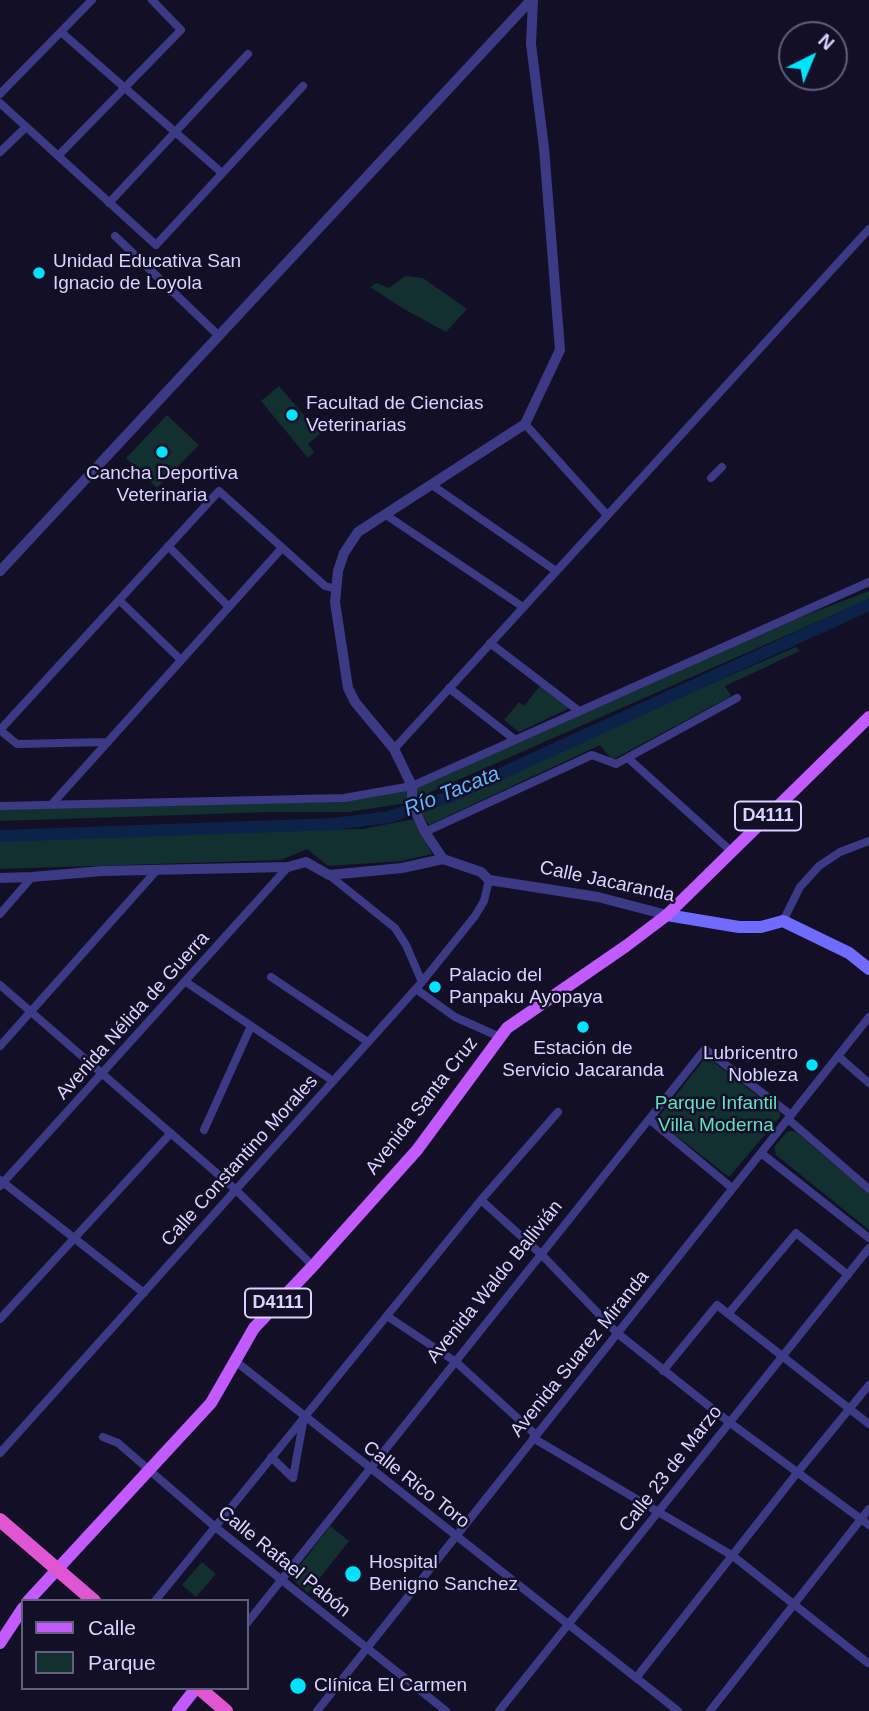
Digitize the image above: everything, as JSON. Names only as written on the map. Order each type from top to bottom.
[{"type":"highway","points":[[0,1520],[92,1599]]},
{"type":"highway","points":[[200,1690],[226,1711]]},
{"type":"main road","name":"Avenida Santa Cruz","points":[[30,1599],[211,1403],[254,1328],[417,1150],[507,1028],[667,915],[869,717]]},
{"type":"main road","name":"Calle Jacaranda","points":[[667,915],[739,927],[761,927],[783,921]]},
{"type":"main road","points":[[783,921],[849,953],[869,970]]},
{"type":"main road","points":[[0,1643],[21,1611]]},
{"type":"main road","points":[[178,1711],[195,1690]]},
{"type":"street","points":[[0,94],[92,0]]},
{"type":"street","points":[[58,156],[181,30],[152,0]]},
{"type":"street","points":[[0,572],[532,0]]},
{"type":"street","points":[[329,875],[402,868],[443,859],[425,832],[414,808],[412,786],[394,749],[355,702],[348,688],[335,602],[336,589],[344,554],[358,532],[524,424],[560,350],[544,148],[531,44],[532,0]]},
{"type":"street","points":[[61,32],[222,173]]},
{"type":"street","points":[[109,203],[248,54]]},
{"type":"street","points":[[0,103],[156,245],[303,86]]},
{"type":"street","points":[[0,152],[26,127]]},
{"type":"street","points":[[394,749],[869,229]]},
{"type":"street","points":[[115,236],[219,336]]},
{"type":"street","points":[[524,424],[607,515]]},
{"type":"street","points":[[711,478],[722,467]]},
{"type":"street","points":[[432,485],[556,571]]},
{"type":"street","points":[[108,742],[17,744],[0,730],[219,491],[325,586],[336,589]]},
{"type":"street","points":[[386,515],[523,607]]},
{"type":"street","points":[[168,546],[229,607]]},
{"type":"street","points":[[52,804],[282,548]]},
{"type":"street","points":[[0,806],[344,799],[412,786],[869,582]]},
{"type":"street","points":[[119,600],[181,660]]},
{"type":"street","points":[[490,643],[579,711]]},
{"type":"street","points":[[449,688],[514,740]]},
{"type":"street","points":[[425,832],[592,755],[616,764],[629,759],[737,698]]},
{"type":"street","points":[[629,759],[732,852]]},
{"type":"street","points":[[783,921],[800,887],[819,866],[840,852],[869,841]]},
{"type":"street","name":"Calle Jacaranda","points":[[443,859],[481,873],[489,880],[598,897],[667,915]]},
{"type":"street","points":[[0,878],[102,871],[288,867],[306,862],[329,875],[395,928],[407,945],[419,985],[455,1017],[500,1037]]},
{"type":"street","name":"Avenida Nélida de Guerra","points":[[1,1183],[288,867]]},
{"type":"street","points":[[0,1046],[157,870]]},
{"type":"street","points":[[0,914],[32,877]]},
{"type":"street","name":"Calle Constantino Morales","points":[[0,1453],[419,985],[475,916],[484,901],[489,880]]},
{"type":"street","points":[[271,977],[368,1042]]},
{"type":"street","points":[[186,982],[333,1081]]},
{"type":"street","points":[[0,985],[235,1189],[313,1266]]},
{"type":"street","name":"Avenida Suarez Miranda","points":[[317,1711],[869,1017]]},
{"type":"street","points":[[204,1130],[251,1026]]},
{"type":"street","name":"Avenida Waldo Ballivián","points":[[248,1622],[705,1049],[789,1117]]},
{"type":"street","points":[[838,1056],[869,1083]]},
{"type":"street","points":[[157,1599],[481,1200],[558,1112]]},
{"type":"street","points":[[789,1117],[869,1189]]},
{"type":"street","points":[[650,1120],[732,1188]]},
{"type":"street","points":[[0,1319],[170,1133]]},
{"type":"street","points":[[761,1153],[869,1237]]},
{"type":"street","points":[[1,1183],[145,1293]]},
{"type":"street","points":[[481,1200],[542,1255],[617,1333],[729,1422],[869,1525]]},
{"type":"street","points":[[728,1314],[796,1233],[848,1275]]},
{"type":"street","name":"Calle 23 de Marzo","points":[[499,1711],[869,1248]]},
{"type":"street","points":[[663,1371],[717,1305],[869,1424]]},
{"type":"street","points":[[387,1316],[456,1362],[535,1436],[733,1556],[868,1663]]},
{"type":"street","name":"Calle Rico Toro","points":[[234,1360],[678,1711]]},
{"type":"street","points":[[636,1678],[869,1385]]},
{"type":"street","points":[[271,1457],[293,1478],[304,1417]]},
{"type":"street","name":"Calle Rafael Pabón","points":[[103,1437],[118,1443],[214,1526],[446,1711]]},
{"type":"street","points":[[710,1711],[869,1509]]},
{"type":"green space","points":[[405,276],[423,278],[467,309],[446,332],[370,287],[377,283],[389,288]]},
{"type":"green space","points":[[279,386],[320,434],[308,444],[314,452],[308,458],[261,401]]},
{"type":"green space","name":"Cancha Deportiva Veterinaria","points":[[167,415],[199,445],[157,488],[126,458]]},
{"type":"green space","points":[[869,591],[869,599],[417,798],[417,786],[793,620]]},
{"type":"green space","points":[[796,647],[800,651],[725,686],[731,696],[612,760],[600,745],[429,825],[420,811],[486,785],[597,733]]},
{"type":"green space","points":[[543,682],[572,707],[519,732],[504,720],[519,702],[524,706]]},
{"type":"green space","points":[[407,790],[407,803],[349,812],[0,821],[0,809],[341,802]]},
{"type":"green space","points":[[414,819],[432,854],[402,861],[328,866],[307,849],[281,860],[0,869],[0,838],[362,829]]},
{"type":"green space","name":"Parque Infantil Villa Moderna","points":[[706,1059],[711,1060],[780,1113],[780,1117],[729,1177],[660,1123],[658,1118]]},
{"type":"green space","points":[[791,1131],[796,1132],[869,1194],[869,1230],[776,1155],[774,1147]]},
{"type":"green space","points":[[330,1526],[349,1541],[308,1593],[292,1576]]},
{"type":"green space","points":[[202,1562],[216,1574],[196,1597],[182,1585]]},
{"type":"waterway","name":"Río Tacata","points":[[0,836],[334,824],[389,817],[450,797],[869,605]]},
{"type":"place","name":"Unidad Educativa San Ignacio de Loyola","points":[[39,273]]},
{"type":"place","name":"Facultad de Ciencias Veterinarias","points":[[292,415]]},
{"type":"place","name":"Cancha Deportiva Veterinaria","points":[[162,452]]},
{"type":"place","name":"Palacio del Panpaku Ayopaya","points":[[435,987]]},
{"type":"place","name":"Estación de Servicio Jacaranda","points":[[583,1027]]},
{"type":"place","name":"Lubricentro Nobleza","points":[[812,1065]]},
{"type":"place","name":"Hospital Benigno Sanchez","points":[[353,1574]]},
{"type":"place","name":"Clínica El Carmen","points":[[298,1686]]}]
